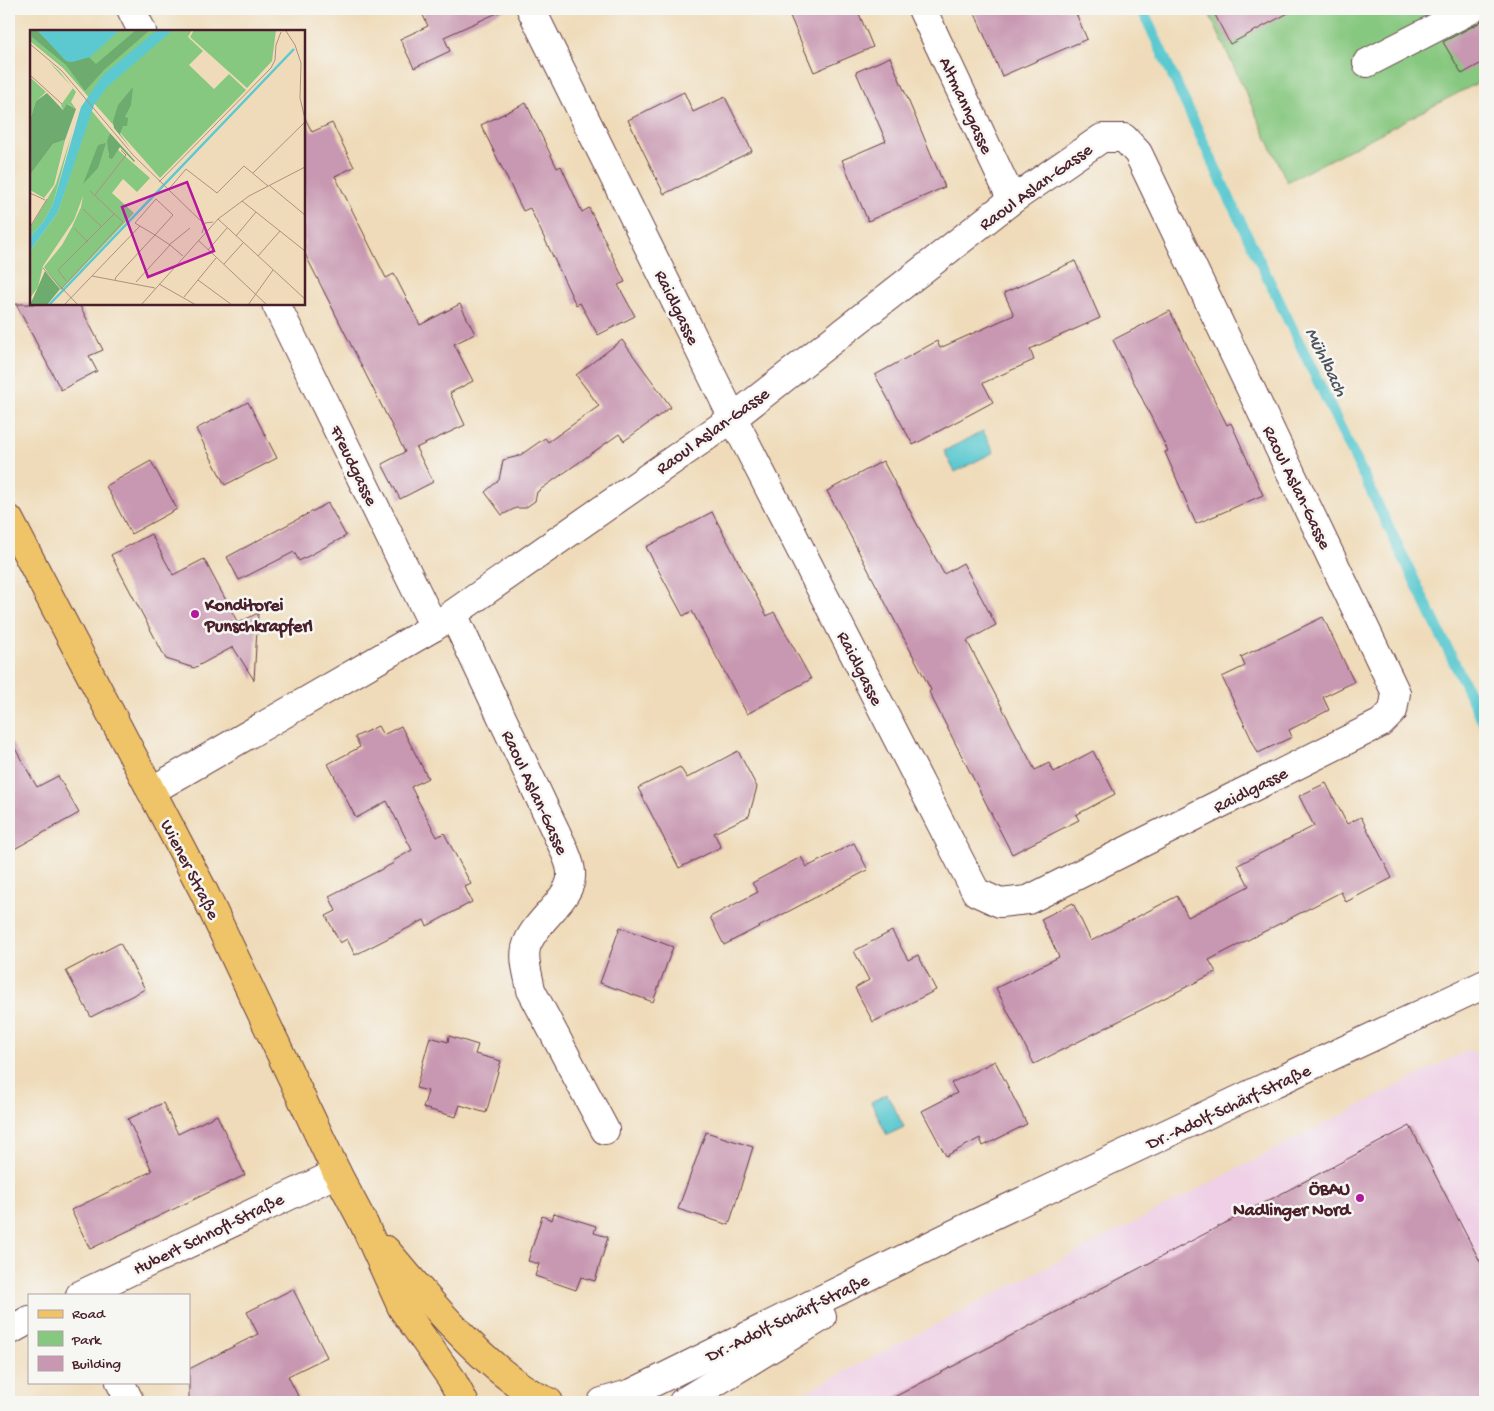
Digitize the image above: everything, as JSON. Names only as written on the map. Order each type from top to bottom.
[{"type":"main road","name":"Wiener Straße","points":[[9,519],[204,892],[337,1173],[364,1224]]},
{"type":"main road","points":[[364,1224],[423,1294],[498,1370],[547,1401]]},
{"type":"main road","points":[[364,1224],[402,1308],[451,1378],[464,1402]]},
{"type":"main road","points":[[513,1402],[521,1400],[547,1401]]},
{"type":"street","points":[[131,9],[142,30]]},
{"type":"street","name":"Raidlgasse","points":[[532,9],[733,418],[976,892],[1000,903],[1028,900],[1380,723],[1393,711],[1396,693]]},
{"type":"street","name":"Altmanngasse","points":[[922,9],[1012,200]]},
{"type":"street","points":[[1367,63],[1472,9]]},
{"type":"street","name":"Raoul Aslan-Gasse","points":[[151,791],[444,621],[733,418],[1012,200],[1102,138],[1124,138],[1138,153],[1396,693]]},
{"type":"street","name":"Freudgasse","points":[[277,305],[444,621]]},
{"type":"street","name":"Raoul Aslan-Gasse","points":[[444,621],[563,847],[571,872],[571,882],[566,892],[540,923],[526,947],[526,965],[532,990],[605,1130]]},
{"type":"street","name":"Dr.-Adolf-Schärf-Straße","points":[[602,1402],[632,1393],[970,1226],[1483,989]]},
{"type":"street","name":"Hubert Schnofl-Straße","points":[[82,1294],[337,1173]]},
{"type":"street","name":"Dr.-Adolf-Schärf-Straße","points":[[683,1402],[970,1226]]},
{"type":"street","points":[[9,1330],[28,1320]]},
{"type":"street","points":[[121,1384],[130,1402]]},
{"type":"shaded area","name":"ÖBAU Nadlinger Nord","points":[[1467,1050],[1485,1056],[1485,1402],[786,1402]]},
{"type":"green space","points":[[1207,9],[1485,9],[1485,79],[1287,182]]},
{"type":"water","points":[[983,431],[994,452],[955,472],[944,451]]},
{"type":"water","points":[[887,1094],[904,1127],[887,1135],[871,1102]]},
{"type":"building","points":[[420,9],[506,9],[444,37],[450,51],[414,68],[400,39],[428,26]]},
{"type":"building","points":[[787,9],[857,9],[873,47],[814,72]]},
{"type":"building","points":[[973,9],[1074,9],[1087,39],[1002,76]]},
{"type":"building","points":[[1212,9],[1296,9],[1230,44]]},
{"type":"building","points":[[1485,17],[1485,61],[1462,74],[1443,42],[1479,23]]},
{"type":"building","points":[[890,57],[945,187],[868,221],[842,160],[886,141],[856,72]]},
{"type":"building","points":[[684,92],[693,112],[725,97],[752,151],[664,194],[628,120]]},
{"type":"building","points":[[526,103],[557,168],[561,166],[582,212],[589,208],[625,282],[618,285],[635,316],[598,335],[580,303],[576,305],[530,208],[523,211],[481,125]]},
{"type":"building","points":[[305,118],[312,132],[332,123],[354,167],[335,176],[386,278],[394,274],[420,325],[460,304],[475,334],[454,344],[473,381],[450,393],[465,425],[416,448],[433,482],[400,499],[382,464],[405,452],[305,254]]},
{"type":"building","points":[[1075,261],[1100,318],[1030,349],[1034,360],[983,383],[993,402],[913,445],[875,375],[937,341],[940,348],[1014,315],[1004,293]]},
{"type":"building","points":[[16,304],[80,305],[103,350],[89,356],[97,371],[61,390]]},
{"type":"building","points":[[1170,311],[1227,425],[1231,423],[1263,495],[1196,524],[1165,452],[1168,451],[1113,340]]},
{"type":"building","points":[[622,340],[671,407],[624,441],[619,434],[537,492],[535,501],[525,508],[516,508],[502,515],[485,492],[499,480],[503,460],[519,456],[545,438],[548,442],[599,406],[576,375]]},
{"type":"building","points":[[248,402],[277,458],[225,485],[196,429]]},
{"type":"building","points":[[151,461],[177,509],[131,534],[106,486]]},
{"type":"building","points":[[883,461],[944,574],[963,563],[996,625],[967,641],[1035,770],[1049,763],[1054,772],[1093,751],[1115,794],[1076,815],[1079,820],[1012,854],[929,692],[931,690],[827,491]]},
{"type":"building","points":[[328,503],[346,536],[299,561],[294,552],[239,580],[227,557]]},
{"type":"building","points":[[712,512],[767,616],[774,612],[811,679],[747,714],[692,611],[683,616],[646,547]]},
{"type":"building","name":"Konditorei Punschkrapferl","points":[[151,534],[173,575],[204,559],[238,623],[258,613],[254,680],[233,647],[194,668],[166,659],[111,555]]},
{"type":"building","points":[[1323,617],[1354,682],[1323,697],[1329,710],[1289,730],[1292,737],[1258,753],[1222,677],[1245,666],[1241,657]]},
{"type":"building","points":[[378,726],[383,735],[401,726],[428,778],[411,787],[437,837],[444,833],[471,884],[465,887],[472,902],[427,926],[424,920],[355,955],[347,939],[340,943],[326,916],[336,911],[329,896],[394,863],[393,861],[412,850],[387,801],[356,818],[328,764],[360,747],[355,737]]},
{"type":"building","points":[[9,738],[37,787],[58,776],[79,813],[9,852]]},
{"type":"building","points":[[738,751],[757,787],[749,816],[714,833],[721,847],[679,868],[638,788],[680,767],[687,778]]},
{"type":"building","points":[[1326,783],[1347,824],[1361,817],[1392,878],[1346,902],[1341,892],[1209,960],[1216,972],[1034,1064],[996,988],[1059,957],[1041,919],[1073,903],[1091,941],[1177,896],[1188,917],[1249,886],[1238,865],[1314,826],[1299,796]]},
{"type":"building","points":[[854,843],[868,870],[724,945],[710,917],[758,892],[752,883],[801,857],[807,867]]},
{"type":"building","points":[[620,927],[673,947],[653,1002],[600,983]]},
{"type":"building","points":[[892,931],[908,960],[918,955],[936,990],[873,1022],[855,988],[869,980],[854,951]]},
{"type":"building","points":[[120,943],[145,989],[91,1017],[66,971]]},
{"type":"building","points":[[449,1036],[478,1045],[475,1054],[501,1061],[486,1113],[460,1105],[456,1117],[423,1108],[428,1091],[416,1088],[430,1037],[448,1042]]},
{"type":"building","points":[[995,1061],[1027,1124],[983,1146],[980,1138],[946,1156],[922,1111],[957,1093],[951,1083]]},
{"type":"building","points":[[163,1103],[178,1134],[217,1115],[245,1175],[90,1249],[71,1210],[152,1171],[128,1119]]},
{"type":"building","name":"ÖBAU Nadlinger Nord","points":[[1410,1126],[1485,1271],[1485,1402],[885,1402]]},
{"type":"building","points":[[706,1132],[753,1147],[729,1225],[678,1209]]},
{"type":"building","points":[[554,1213],[596,1226],[594,1233],[608,1237],[595,1281],[581,1277],[576,1290],[535,1276],[539,1264],[528,1261],[542,1216],[552,1220]]},
{"type":"building","points":[[293,1289],[327,1357],[288,1376],[301,1402],[189,1402],[190,1368],[258,1334],[247,1312]]},
{"type":"waterway","name":"Mühlbach","points":[[1142,9],[1231,202],[1485,726]]},
{"type":"place","name":"Konditorei Punschkrapferl","points":[[195,614]]},
{"type":"place","name":"ÖBAU Nadlinger Nord","points":[[1360,1198]]}]
